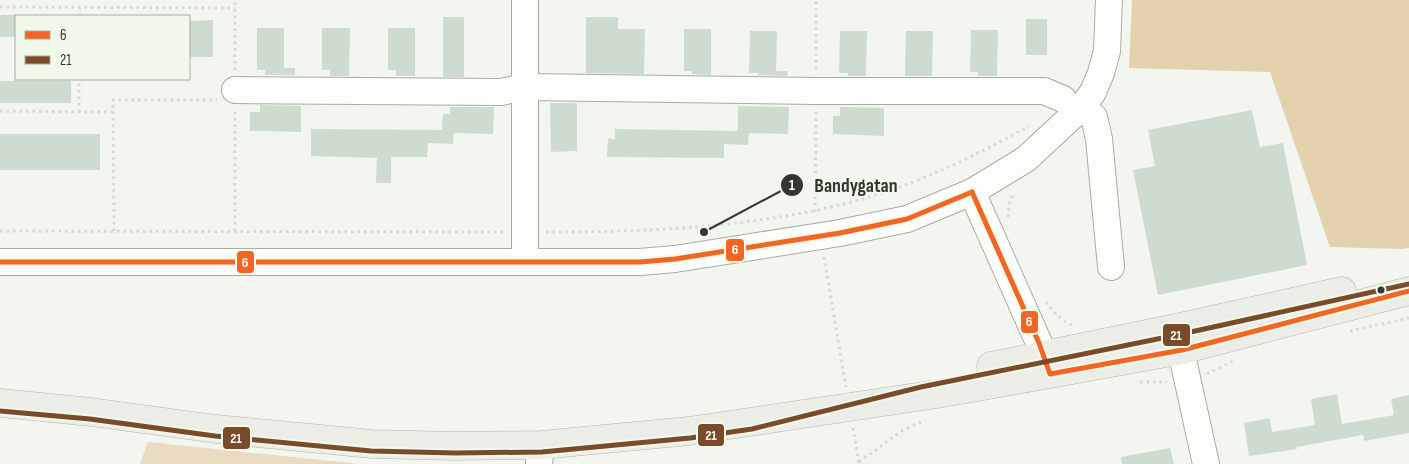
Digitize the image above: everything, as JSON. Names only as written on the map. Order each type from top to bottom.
[{"type":"main road","points":[[1179,339],[1409,276]]},
{"type":"main road","points":[[0,403],[91,412],[216,429],[372,444],[456,446],[540,454],[936,394],[1047,365],[1409,291]]},
{"type":"street","points":[[525,0],[525,262]]},
{"type":"street","points":[[0,262],[640,262],[694,257],[819,237],[908,219],[972,192],[1026,160],[1072,104],[1093,92],[1107,51],[1109,0]]},
{"type":"street","points":[[235,95],[501,92],[524,87],[826,91],[1044,91],[1094,117],[1099,139],[1111,267]]},
{"type":"street","points":[[972,192],[1047,365]]},
{"type":"street","points":[[1179,339],[1206,464]]},
{"type":"path","points":[[0,231],[235,231],[235,0]]},
{"type":"path","points":[[0,7],[235,8]]},
{"type":"path","points":[[80,8],[80,15]]},
{"type":"path","points":[[79,80],[79,112]]},
{"type":"path","points":[[114,231],[113,100],[235,95]]},
{"type":"path","points":[[0,111],[113,112]]},
{"type":"path","points":[[846,388],[815,211],[874,195],[932,175],[987,149],[1030,125]]},
{"type":"path","points":[[852,419],[860,464]]},
{"type":"shaded area","points":[[1132,0],[1409,0],[1409,248],[1330,247],[1270,72],[1129,68]]},
{"type":"shaded area","points":[[148,442],[360,464],[140,464]]},
{"type":"building","points":[[0,15],[15,15],[15,37],[0,37]]},
{"type":"building","points":[[443,17],[464,17],[464,77],[443,77]]},
{"type":"building","points":[[586,17],[618,17],[618,29],[645,29],[644,74],[586,73]]},
{"type":"building","points":[[1026,19],[1047,19],[1047,55],[1026,55]]},
{"type":"building","points":[[213,20],[213,57],[190,57],[190,21]]},
{"type":"building","points":[[257,28],[284,28],[284,68],[295,68],[295,75],[265,75],[265,70],[257,70]]},
{"type":"building","points":[[322,28],[350,28],[349,76],[330,76],[330,70],[322,70]]},
{"type":"building","points":[[388,28],[415,28],[415,76],[396,76],[396,70],[388,70]]},
{"type":"building","points":[[684,29],[711,29],[711,75],[692,74],[692,71],[684,71]]},
{"type":"building","points":[[971,30],[998,30],[997,76],[978,76],[978,72],[970,72]]},
{"type":"building","points":[[750,31],[777,31],[776,71],[788,71],[787,76],[749,73]]},
{"type":"building","points":[[840,31],[867,31],[866,76],[848,76],[848,73],[839,73]]},
{"type":"building","points":[[906,31],[933,31],[932,76],[905,76]]},
{"type":"building","points":[[0,81],[71,81],[71,103],[0,103]]},
{"type":"building","points":[[550,103],[577,103],[577,151],[551,152]]},
{"type":"building","points":[[260,105],[301,106],[301,132],[250,131],[250,112],[260,112]]},
{"type":"building","points":[[738,106],[789,107],[788,134],[749,133],[748,145],[724,144],[724,158],[607,157],[608,138],[615,139],[615,129],[738,131]]},
{"type":"building","points":[[450,107],[494,107],[493,134],[454,133],[453,144],[428,143],[427,157],[391,157],[391,183],[376,183],[377,158],[311,156],[311,129],[442,130],[443,114],[450,114]]},
{"type":"building","points":[[840,107],[884,108],[884,136],[833,134],[833,116],[840,116]]},
{"type":"building","points":[[1252,110],[1260,147],[1283,143],[1307,265],[1158,295],[1133,170],[1155,166],[1148,130]]},
{"type":"building","points":[[0,134],[100,134],[100,170],[0,170]]},
{"type":"building","points":[[1337,394],[1342,424],[1394,415],[1391,399],[1409,395],[1409,433],[1364,441],[1363,435],[1297,447],[1297,449],[1249,456],[1244,423],[1270,418],[1272,432],[1315,425],[1311,399]]},
{"type":"building","points":[[1170,448],[1174,464],[1122,464],[1121,457]]},
{"type":"transit line","name":"6","points":[[972,192],[1039,343],[1050,374],[1182,350],[1409,291]]},
{"type":"transit line","name":"6","points":[[0,262],[640,262],[675,259],[840,233],[907,219],[972,192]]},
{"type":"transit line","name":"21","points":[[0,411],[90,419],[215,436],[371,451],[456,453],[542,452],[690,438],[752,429],[921,387],[1177,335],[1409,284]]},
{"type":"place","name":"Bandygatan","points":[[704,232]]}]
